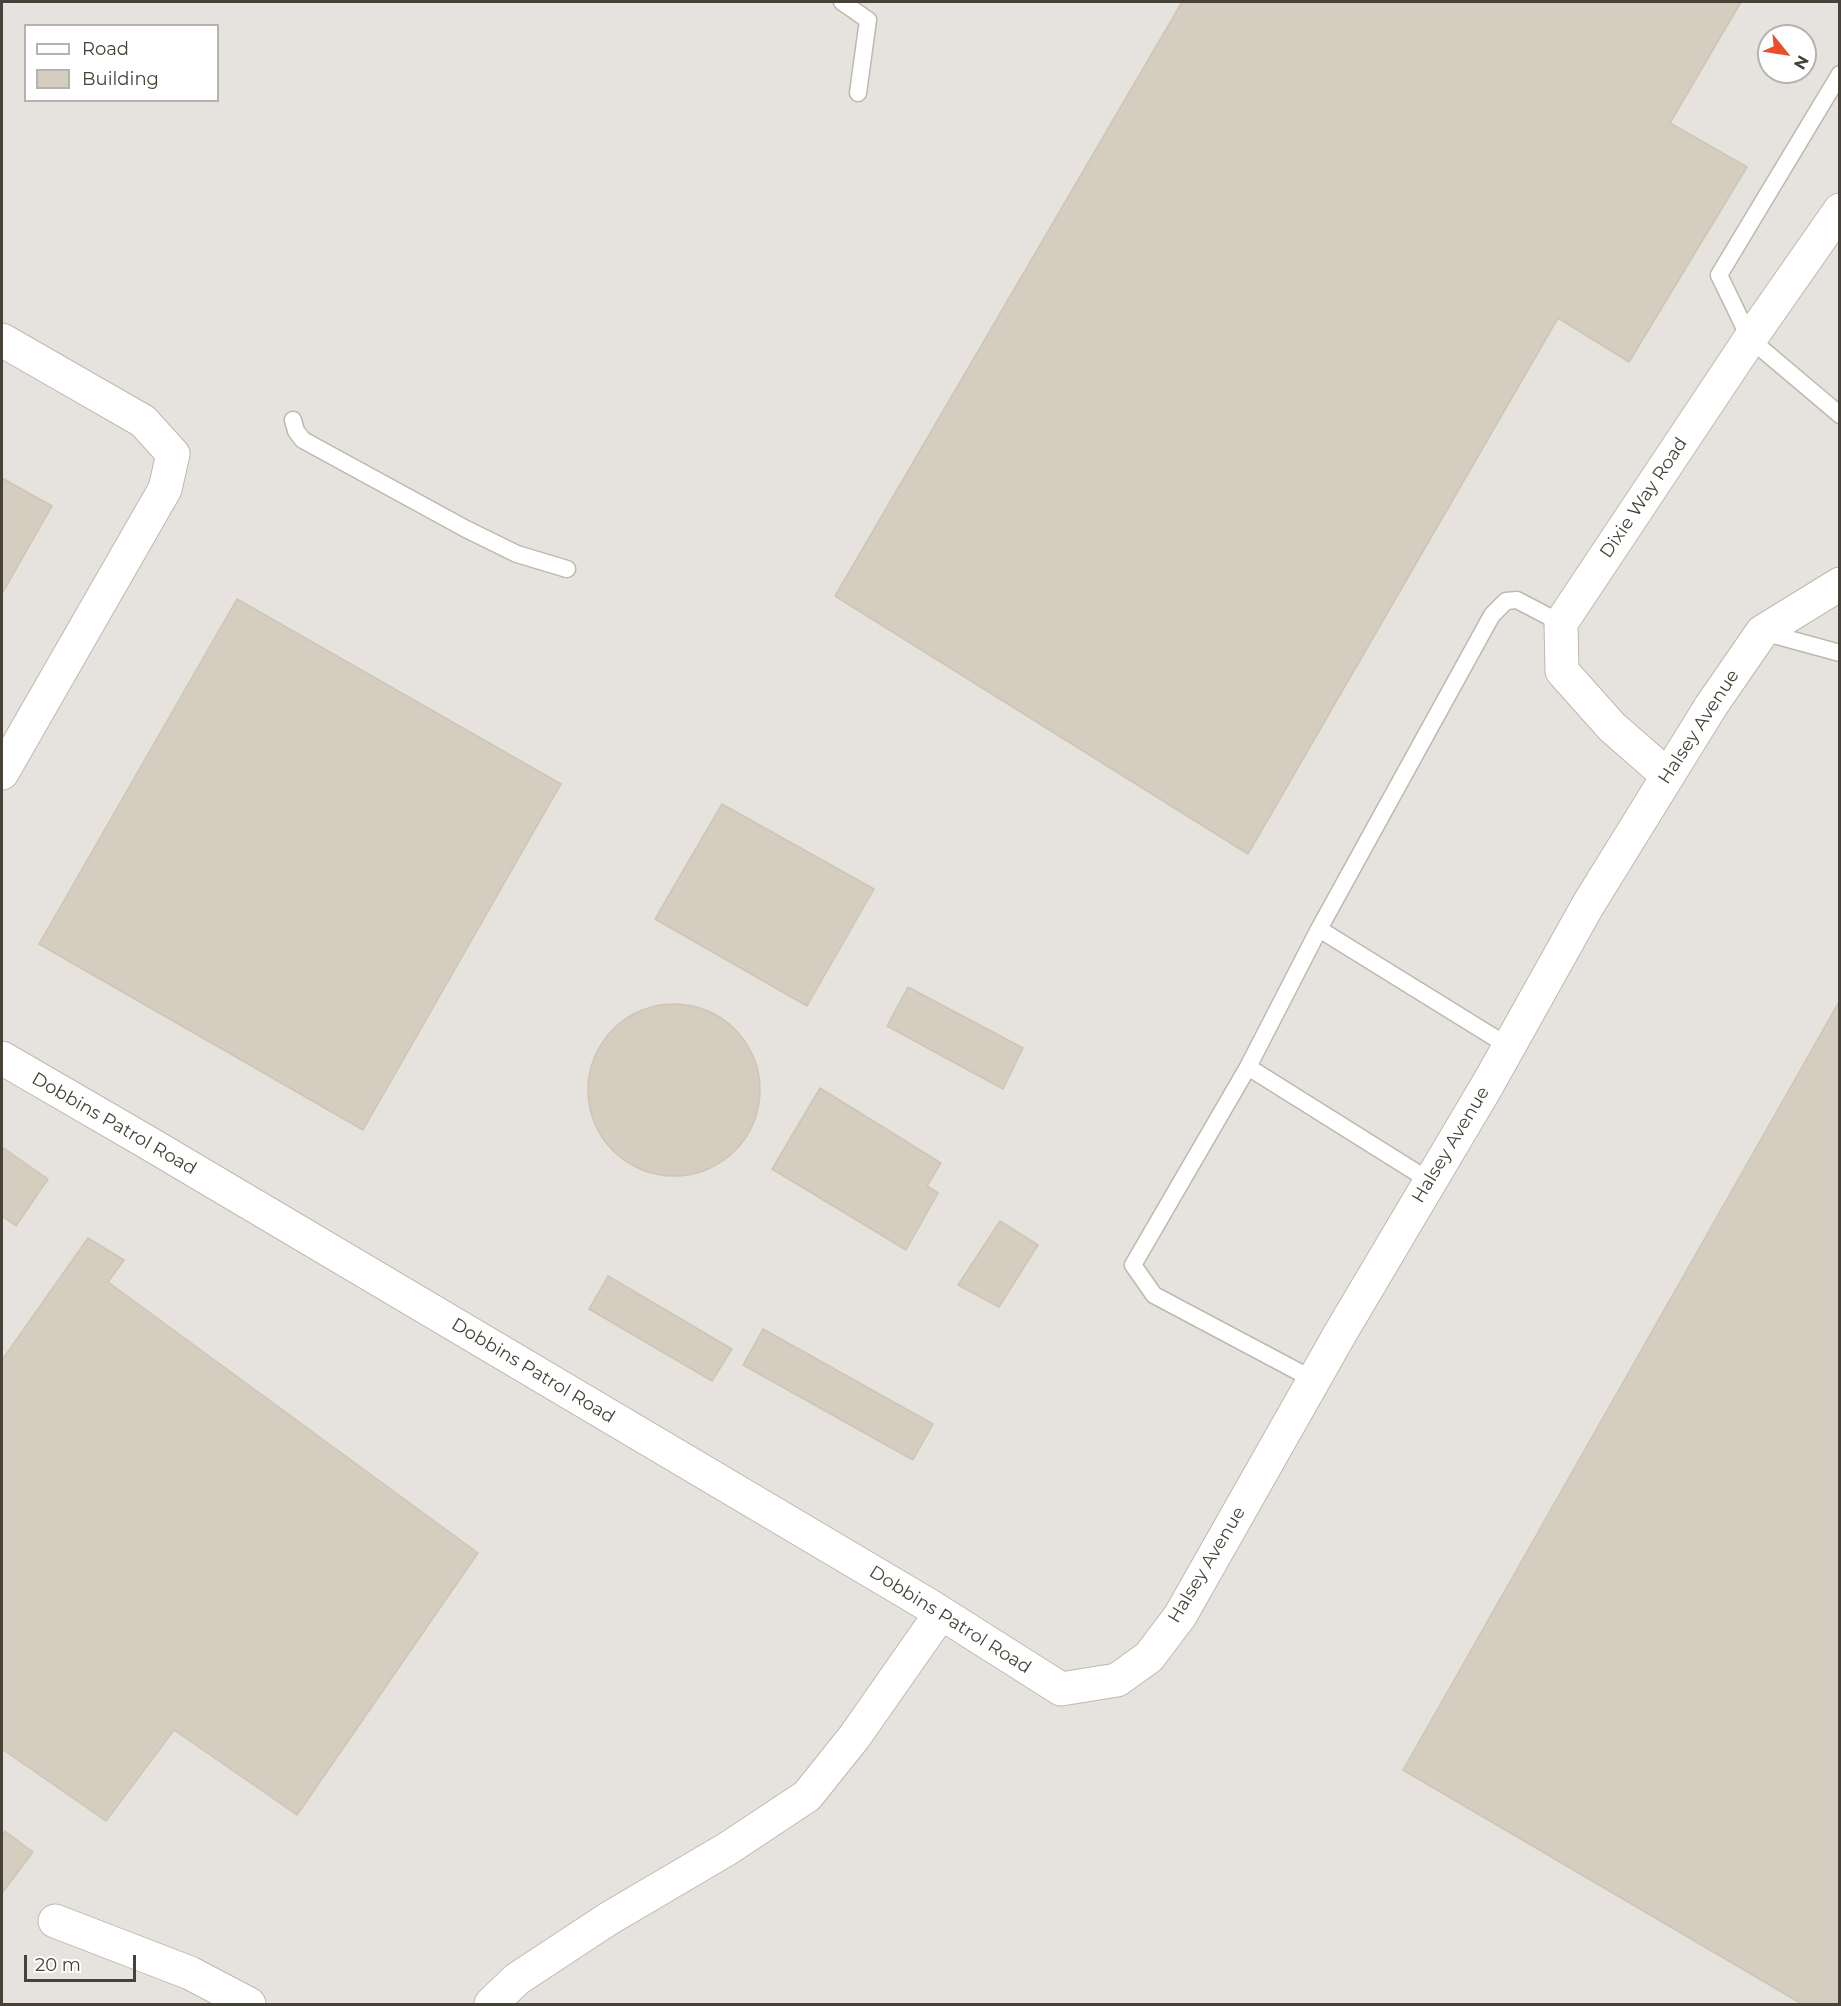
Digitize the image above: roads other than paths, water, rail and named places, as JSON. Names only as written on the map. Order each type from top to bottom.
[{"type":"street","name":"Dixie Way Road","points":[[1561,623],[1839,210]]},
{"type":"street","points":[[2,340],[142,421],[173,454],[165,489],[2,773]]},
{"type":"street","name":"Halsey Avenue","points":[[1060,1689],[1117,1680],[1149,1657],[1180,1616],[1588,905],[1711,706],[1762,632],[1839,584]]},
{"type":"street","points":[[1561,623],[1562,671],[1612,727],[1668,776]]},
{"type":"street","name":"Dobbins Patrol Road","points":[[2,1058],[941,1613],[1060,1689]]},
{"type":"street","points":[[491,2004],[518,1979],[608,1919],[727,1849],[807,1796],[855,1736],[941,1613]]},
{"type":"street","points":[[55,1921],[190,1973],[249,2004]]},
{"type":"lane","points":[[842,2],[868,21],[858,93]]},
{"type":"lane","points":[[1839,74],[1719,275],[1750,339],[1839,415]]},
{"type":"lane","points":[[293,420],[296,431],[303,440],[516,554],[567,569]]},
{"type":"lane","points":[[1314,1380],[1154,1295],[1133,1265],[1248,1067],[1318,929],[1492,615],[1506,602],[1517,600],[1561,623]]},
{"type":"lane","points":[[1762,632],[1839,653]]},
{"type":"lane","points":[[1318,929],[1509,1046]]},
{"type":"lane","points":[[1248,1067],[1430,1181]]}]
